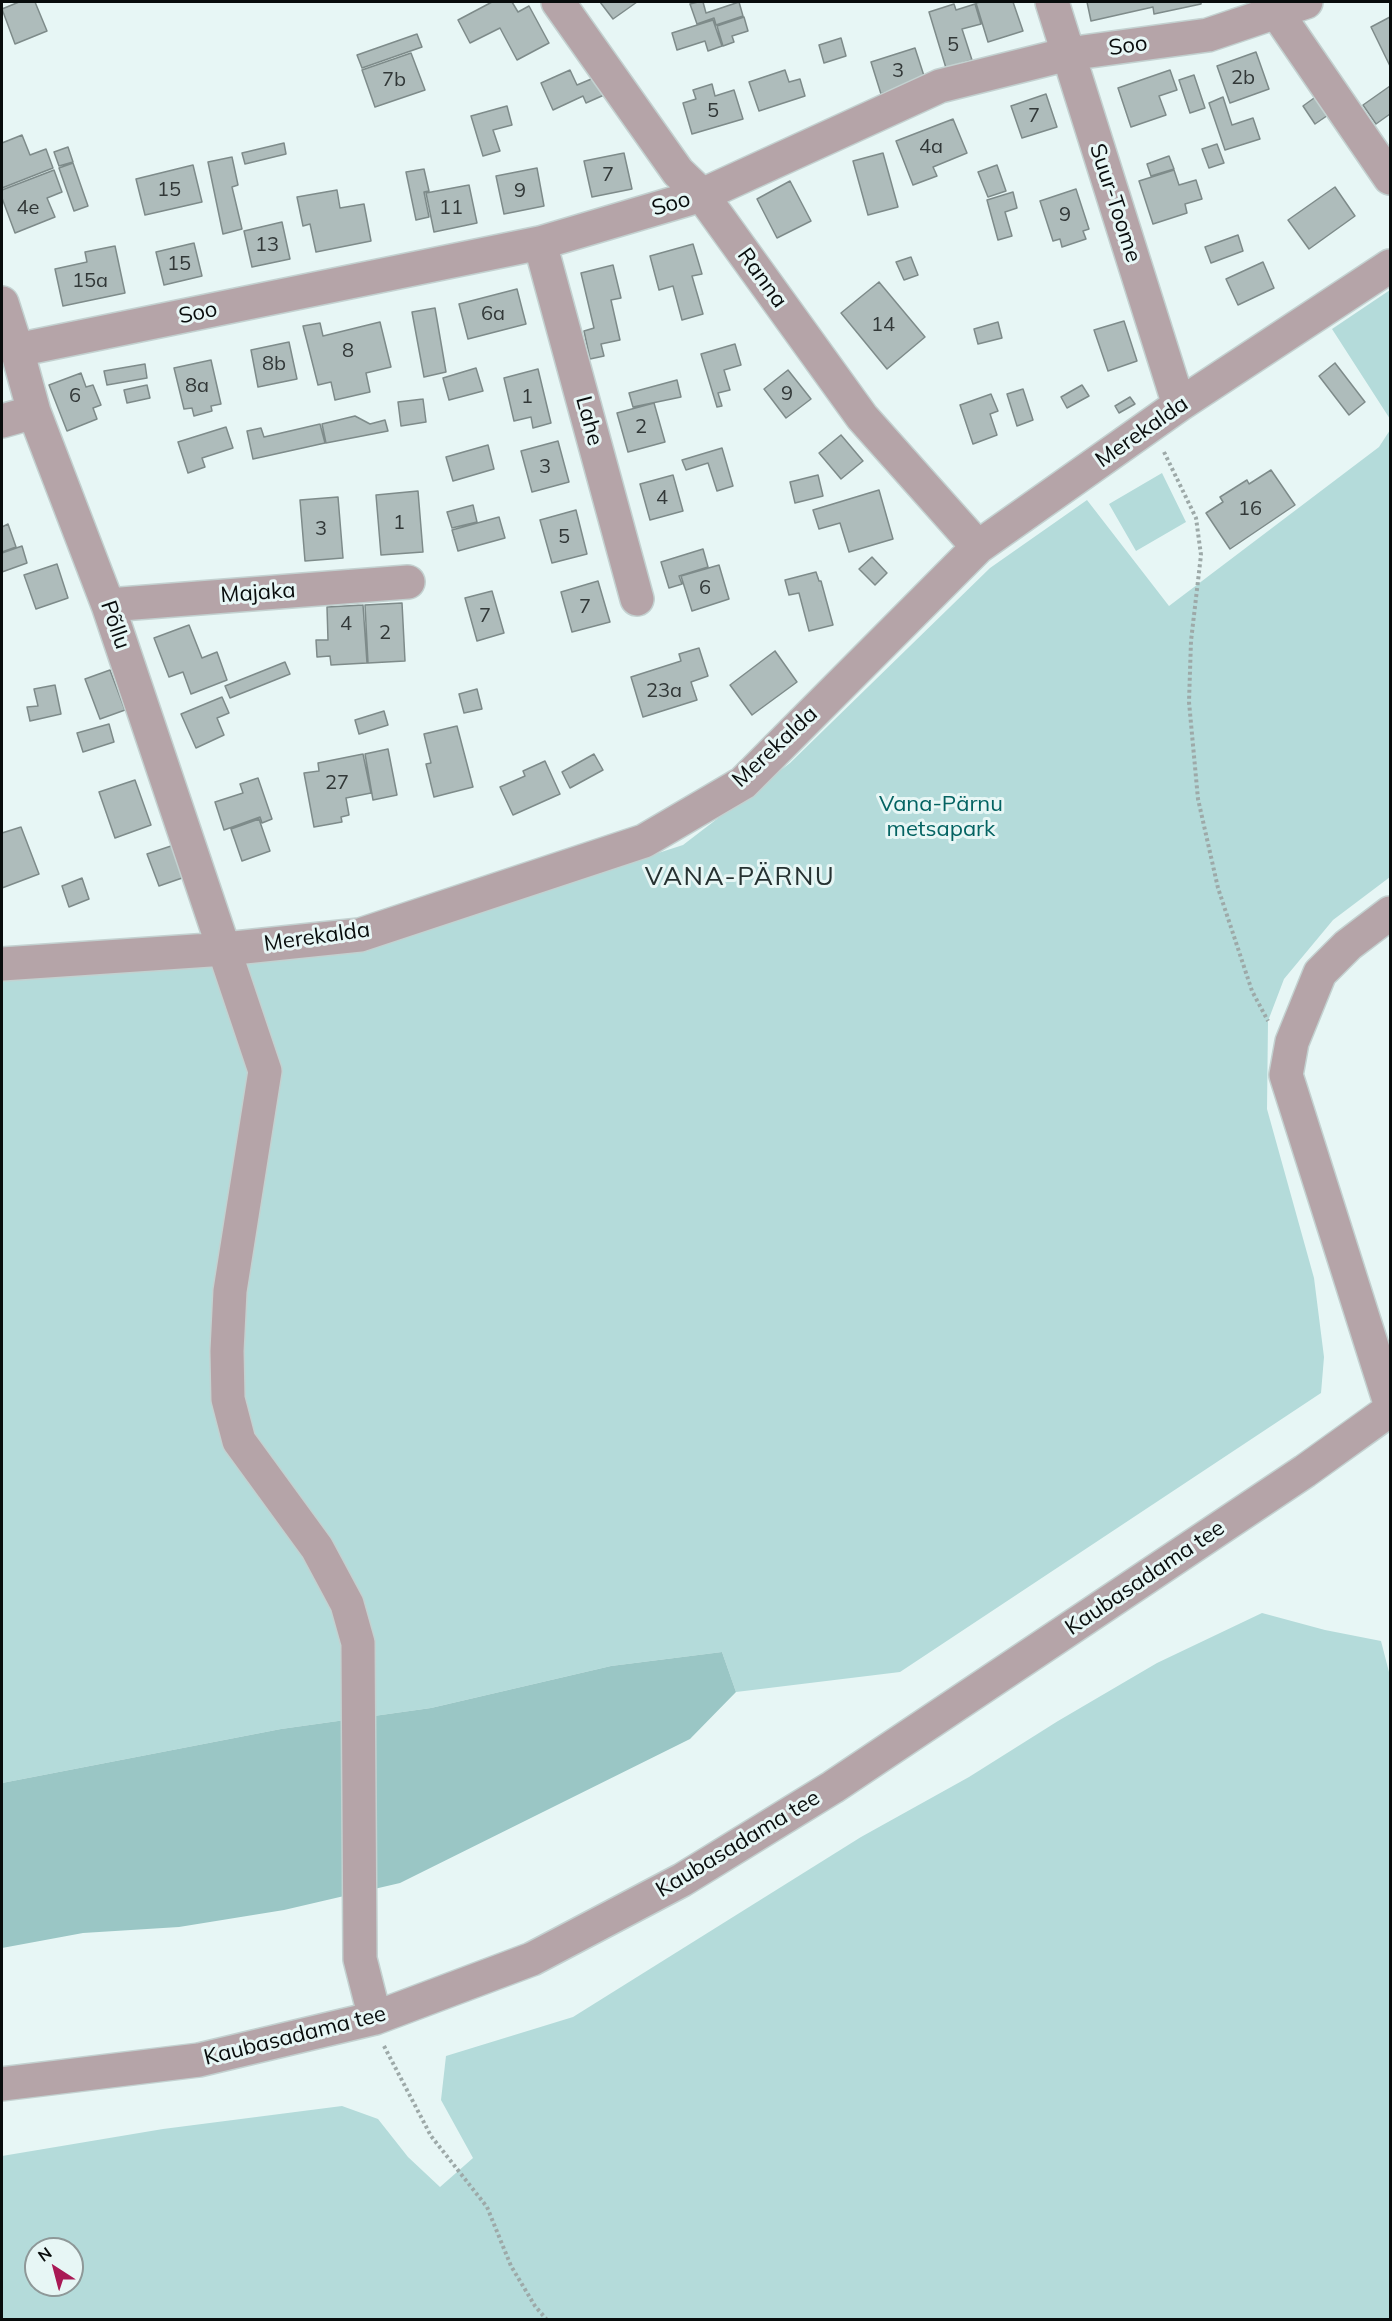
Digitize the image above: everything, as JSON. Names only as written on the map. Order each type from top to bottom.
[{"type":"street","name":"Ranna","points":[[558,2],[678,172],[702,195],[862,417],[978,547]]},
{"type":"street","name":"Suur-Toome","points":[[1052,2],[1179,405]]},
{"type":"street","name":"Soo","points":[[17,350],[540,243],[702,195],[940,86],[1068,54],[1208,35],[1292,7]]},
{"type":"street","points":[[1292,7],[1390,178]]},
{"type":"street","name":"Lahe","points":[[540,243],[637,599]]},
{"type":"street","name":"Merekalda","points":[[2,964],[225,949],[360,935],[644,841],[743,783],[978,547],[1179,405],[1390,266]]},
{"type":"street","name":"Põllu","points":[[2,303],[34,412],[108,605],[265,1071],[230,1291],[227,1351],[228,1399],[239,1441],[317,1548],[347,1605],[357,1643],[360,1959],[375,2018]]},
{"type":"street","points":[[2,421],[34,412]]},
{"type":"street","name":"Majaka","points":[[108,605],[408,582]]},
{"type":"street","points":[[1390,913],[1348,945],[1320,973],[1292,1042],[1286,1075],[1390,1403]]},
{"type":"street","name":"Kaubasadama tee","points":[[2,2084],[198,2061],[375,2018],[532,1959],[682,1880],[833,1787],[1305,1471],[1390,1410]]},
{"type":"path","points":[[1149,427],[1167,456],[1196,518],[1201,555],[1191,641],[1189,702],[1201,810],[1218,888],[1252,991],[1289,1058]]},
{"type":"path","points":[[375,2018],[387,2052],[431,2136],[487,2207],[512,2266],[535,2306],[547,2319]]},
{"type":"green space","points":[[1390,290],[1390,419],[1332,329]]},
{"type":"green space","name":"Vana-Pärnu metsapark","points":[[1390,430],[1390,877],[1333,920],[1284,979],[1268,1021],[1267,1109],[1314,1278],[1324,1357],[1321,1393],[900,1672],[736,1692],[722,1652],[611,1666],[431,1708],[281,1729],[2,1783],[2,973],[383,942],[683,845],[790,763],[990,568],[1087,500],[1169,606],[1379,447]]},
{"type":"green space","points":[[1162,473],[1186,522],[1136,551],[1109,504]]},
{"type":"green space","points":[[1262,1613],[1325,1630],[1381,1641],[1390,1676],[1390,2319],[2,2319],[2,2156],[163,2129],[342,2106],[378,2119],[408,2157],[440,2187],[473,2158],[441,2100],[446,2056],[573,2017],[861,1837],[969,1777],[1157,1663]]},
{"type":"shaded area","points":[[722,1652],[736,1692],[690,1739],[400,1883],[284,1910],[179,1927],[83,1933],[2,1948],[2,1783],[281,1729],[431,1708],[611,1666]]},
{"type":"building","points":[[19,2],[35,2],[47,31],[15,44],[2,9]]},
{"type":"building","points":[[492,2],[512,2],[518,12],[529,6],[549,43],[517,60],[500,28],[470,43],[458,20]]},
{"type":"building","points":[[600,2],[637,2],[613,19]]},
{"type":"building","points":[[703,2],[706,13],[739,2],[743,16],[716,25],[714,18],[697,24],[690,4]]},
{"type":"building","points":[[1013,2],[1023,31],[988,42],[976,3]]},
{"type":"building","points":[[1087,2],[1201,2],[1201,4],[1154,14],[1153,7],[1091,21]]},
{"type":"building","points":[[954,4],[956,10],[975,4],[981,24],[962,29],[972,60],[946,68],[929,12]]},
{"type":"building","points":[[744,17],[748,31],[732,36],[734,42],[723,46],[717,26]]},
{"type":"building","points":[[1390,17],[1390,66],[1371,27]]},
{"type":"building","points":[[713,20],[722,46],[708,51],[705,41],[677,50],[672,33]]},
{"type":"building","points":[[417,34],[422,47],[362,68],[357,55]]},
{"type":"building","points":[[841,38],[846,56],[824,63],[819,45]]},
{"type":"building","points":[[915,48],[925,79],[881,94],[871,62]]},
{"type":"building","points":[[1256,52],[1269,89],[1230,103],[1217,66]]},
{"type":"building","points":[[411,53],[425,90],[375,107],[362,70]]},
{"type":"building","points":[[570,70],[577,85],[596,77],[604,95],[586,103],[583,96],[553,110],[541,83]]},
{"type":"building","points":[[785,70],[789,82],[800,79],[805,96],[759,111],[749,82]]},
{"type":"building","points":[[1170,70],[1177,90],[1159,96],[1166,115],[1131,127],[1118,88]]},
{"type":"building","points":[[1194,75],[1205,108],[1190,113],[1179,80]]},
{"type":"building","points":[[712,84],[715,96],[734,90],[743,119],[692,134],[683,103],[696,99],[693,90]]},
{"type":"building","points":[[1390,86],[1390,114],[1376,124],[1363,105]]},
{"type":"building","points":[[1321,93],[1334,111],[1315,124],[1303,106]]},
{"type":"building","points":[[1046,94],[1057,127],[1022,138],[1011,106]]},
{"type":"building","points":[[1223,97],[1232,125],[1253,118],[1260,139],[1225,150],[1209,103]]},
{"type":"building","points":[[507,106],[512,125],[493,130],[500,151],[483,156],[471,116]]},
{"type":"building","points":[[953,119],[967,153],[933,167],[937,176],[913,185],[896,141]]},
{"type":"building","points":[[22,135],[30,155],[46,149],[53,168],[2,188],[2,143]]},
{"type":"building","points":[[284,143],[286,154],[245,164],[242,153]]},
{"type":"building","points":[[1217,144],[1224,163],[1209,168],[1202,149]]},
{"type":"building","points":[[68,147],[73,162],[59,166],[54,152]]},
{"type":"building","points":[[624,153],[632,189],[592,197],[584,161]]},
{"type":"building","points":[[883,153],[898,207],[868,215],[853,161]]},
{"type":"building","points":[[1169,156],[1174,169],[1151,176],[1147,164]]},
{"type":"building","points":[[232,157],[238,185],[232,187],[242,229],[223,234],[208,162]]},
{"type":"building","points":[[73,163],[88,206],[74,211],[59,168]]},
{"type":"building","points":[[193,165],[202,202],[145,215],[136,179]]},
{"type":"building","points":[[997,165],[1006,191],[988,197],[978,172]]},
{"type":"building","points":[[537,168],[544,206],[504,214],[496,176]]},
{"type":"building","points":[[424,169],[429,191],[424,192],[429,217],[416,220],[406,172]]},
{"type":"building","points":[[54,170],[62,192],[47,198],[55,217],[15,233],[2,198],[2,190]]},
{"type":"building","points":[[1174,170],[1179,185],[1196,180],[1202,199],[1185,204],[1187,213],[1153,224],[1139,181]]},
{"type":"building","points":[[790,181],[811,221],[777,238],[757,199]]},
{"type":"building","points":[[469,185],[477,223],[434,232],[426,193]]},
{"type":"building","points":[[1335,187],[1355,216],[1309,249],[1288,220]]},
{"type":"building","points":[[1076,189],[1089,229],[1083,231],[1086,239],[1062,247],[1060,239],[1053,241],[1040,201]]},
{"type":"building","points":[[337,190],[340,208],[364,204],[371,241],[316,252],[310,224],[303,226],[297,197]]},
{"type":"building","points":[[1013,192],[1017,208],[1005,212],[1012,236],[998,240],[987,200]]},
{"type":"building","points":[[282,222],[290,259],[252,267],[244,231]]},
{"type":"building","points":[[1238,235],[1243,251],[1211,263],[1205,247]]},
{"type":"building","points":[[194,243],[202,276],[164,285],[156,252]]},
{"type":"building","points":[[693,244],[702,274],[692,276],[703,314],[682,320],[673,286],[659,290],[650,256]]},
{"type":"building","points":[[115,246],[125,293],[63,306],[55,269],[87,262],[85,252]]},
{"type":"building","points":[[911,257],[918,275],[904,280],[896,262]]},
{"type":"building","points":[[1263,262],[1274,288],[1238,305],[1226,279]]},
{"type":"building","points":[[613,265],[621,298],[611,300],[620,340],[601,344],[604,356],[590,359],[584,331],[594,328],[581,273]]},
{"type":"building","points":[[879,282],[925,337],[887,369],[841,313]]},
{"type":"building","points":[[517,289],[526,324],[468,339],[459,304]]},
{"type":"building","points":[[435,308],[446,372],[424,377],[412,312]]},
{"type":"building","points":[[1124,321],[1137,361],[1108,371],[1094,330]]},
{"type":"building","points":[[380,322],[391,367],[366,373],[370,392],[335,400],[331,382],[318,385],[303,326],[320,323],[323,336]]},
{"type":"building","points":[[998,322],[1002,338],[978,344],[974,329]]},
{"type":"building","points":[[289,342],[297,379],[258,387],[251,350]]},
{"type":"building","points":[[735,344],[741,365],[724,370],[730,390],[718,393],[722,406],[717,407],[701,354]]},
{"type":"building","points":[[211,360],[221,404],[211,406],[212,411],[194,416],[192,408],[184,409],[174,368]]},
{"type":"building","points":[[1335,363],[1365,402],[1349,415],[1319,376]]},
{"type":"building","points":[[145,364],[147,378],[107,385],[104,371]]},
{"type":"building","points":[[476,368],[483,391],[449,400],[443,378]]},
{"type":"building","points":[[538,369],[551,423],[533,428],[531,417],[514,421],[504,378]]},
{"type":"building","points":[[788,370],[811,399],[786,418],[764,389]]},
{"type":"building","points":[[81,373],[86,387],[93,385],[101,405],[93,408],[97,419],[67,431],[49,385]]},
{"type":"building","points":[[677,380],[681,397],[633,407],[629,393]]},
{"type":"building","points":[[147,385],[150,398],[127,403],[124,390]]},
{"type":"building","points":[[1082,385],[1089,396],[1067,408],[1061,397]]},
{"type":"building","points":[[1023,389],[1033,420],[1017,426],[1007,394]]},
{"type":"building","points":[[991,394],[998,411],[990,414],[997,435],[973,444],[960,405]]},
{"type":"building","points":[[1130,397],[1135,404],[1119,413],[1115,406]]},
{"type":"building","points":[[423,399],[426,422],[401,426],[398,402]]},
{"type":"building","points":[[654,403],[665,442],[628,452],[617,413]]},
{"type":"building","points":[[355,416],[370,424],[385,420],[388,431],[326,443],[322,424]]},
{"type":"building","points":[[320,424],[325,443],[253,459],[247,431],[261,428],[264,437]]},
{"type":"building","points":[[226,427],[233,448],[202,458],[205,467],[188,473],[178,442]]},
{"type":"building","points":[[841,435],[863,461],[841,479],[819,453]]},
{"type":"building","points":[[558,441],[569,482],[532,492],[521,451]]},
{"type":"building","points":[[488,445],[494,469],[453,481],[446,457]]},
{"type":"building","points":[[722,448],[733,486],[717,491],[708,463],[686,470],[682,460]]},
{"type":"building","points":[[1271,470],[1295,505],[1230,549],[1206,513],[1223,502],[1220,497],[1247,480],[1249,484]]},
{"type":"building","points":[[673,475],[683,511],[650,520],[640,484]]},
{"type":"building","points":[[818,475],[823,496],[795,503],[790,482]]},
{"type":"building","points":[[879,490],[893,539],[849,552],[840,523],[819,529],[813,510]]},
{"type":"building","points":[[418,491],[423,552],[381,555],[376,495]]},
{"type":"building","points":[[338,497],[343,558],[305,561],[300,500]]},
{"type":"building","points":[[473,505],[477,522],[452,528],[447,512]]},
{"type":"building","points":[[576,510],[587,554],[552,563],[540,520]]},
{"type":"building","points":[[499,517],[505,538],[458,551],[452,530]]},
{"type":"building","points":[[8,524],[16,547],[2,552],[2,527]]},
{"type":"building","points":[[22,546],[27,563],[2,572],[2,553]]},
{"type":"building","points":[[703,549],[708,567],[679,576],[682,584],[669,588],[661,562]]},
{"type":"building","points":[[872,557],[887,573],[875,585],[859,569]]},
{"type":"building","points":[[57,564],[68,598],[36,609],[24,575]]},
{"type":"building","points":[[719,565],[729,599],[692,611],[681,576]]},
{"type":"building","points":[[816,572],[821,581],[833,625],[809,631],[799,593],[789,595],[785,580]]},
{"type":"building","points":[[598,581],[610,622],[572,632],[561,592]]},
{"type":"building","points":[[492,591],[504,633],[477,641],[465,598]]},
{"type":"building","points":[[402,603],[405,661],[368,663],[365,605]]},
{"type":"building","points":[[363,605],[367,663],[331,665],[330,656],[317,657],[316,640],[328,640],[327,607]]},
{"type":"building","points":[[189,625],[202,658],[217,652],[227,680],[191,694],[183,672],[169,677],[154,638]]},
{"type":"building","points":[[699,648],[708,676],[691,682],[697,700],[643,717],[631,677],[681,661],[679,654]]},
{"type":"building","points":[[775,651],[797,682],[752,715],[730,685]]},
{"type":"building","points":[[285,662],[290,674],[230,698],[225,686]]},
{"type":"building","points":[[110,670],[125,710],[100,719],[85,679]]},
{"type":"building","points":[[55,685],[61,714],[30,721],[27,707],[38,706],[34,689]]},
{"type":"building","points":[[477,689],[482,709],[464,713],[459,694]]},
{"type":"building","points":[[222,697],[229,713],[217,718],[224,735],[196,748],[181,714]]},
{"type":"building","points":[[384,711],[388,725],[359,734],[355,720]]},
{"type":"building","points":[[109,724],[114,742],[83,752],[77,733]]},
{"type":"building","points":[[457,726],[473,787],[434,797],[426,764],[431,763],[424,734]]},
{"type":"building","points":[[388,749],[397,795],[373,800],[365,754]]},
{"type":"building","points":[[363,754],[371,793],[346,798],[349,815],[341,817],[342,822],[314,827],[304,773],[319,771],[318,763]]},
{"type":"building","points":[[594,754],[603,770],[570,788],[562,772]]},
{"type":"building","points":[[545,761],[560,794],[513,815],[500,787],[525,776],[523,771]]},
{"type":"building","points":[[258,778],[272,819],[262,823],[260,817],[224,830],[215,802],[243,793],[240,784]]},
{"type":"building","points":[[135,780],[151,825],[115,838],[99,792]]},
{"type":"building","points":[[259,819],[270,851],[242,861],[231,829]]},
{"type":"building","points":[[21,827],[39,874],[2,888],[2,833]]},
{"type":"building","points":[[174,845],[185,877],[159,886],[147,854]]},
{"type":"building","points":[[82,878],[89,899],[69,907],[62,886]]},
{"type":"district","name":"VANA-PÄRNU","points":[[740,877]]}]
